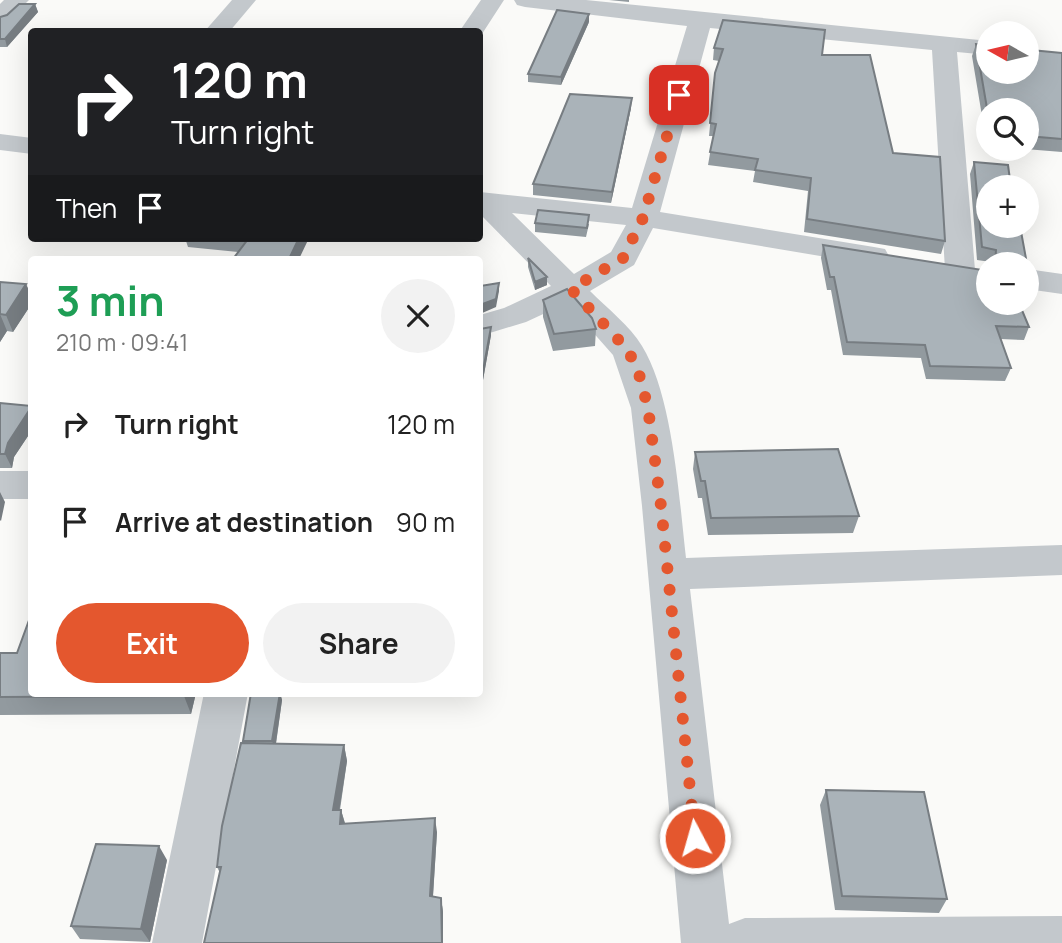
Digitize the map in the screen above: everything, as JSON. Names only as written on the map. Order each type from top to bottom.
[{"type":"street","points":[[0,16],[18,0]]},
{"type":"street","points":[[220,28],[245,0]]},
{"type":"street","points":[[474,28],[494,0]]},
{"type":"street","points":[[525,0],[976,47]]},
{"type":"street","points":[[483,325],[515,315],[571,289],[623,258],[643,218],[700,20]]},
{"type":"street","points":[[483,201],[643,218],[947,268],[944,43]]},
{"type":"street","points":[[0,142],[28,146]]},
{"type":"street","points":[[483,203],[571,289],[628,350],[639,374],[653,443],[706,943]]},
{"type":"street","points":[[1039,281],[1062,284]]},
{"type":"street","points":[[0,485],[28,485]]},
{"type":"street","points":[[666,574],[1062,560]]},
{"type":"street","points":[[177,943],[225,697]]},
{"type":"street","points":[[745,943],[1062,941]]},
{"type":"building","points":[[19,4],[35,4],[5,39],[0,39],[0,17],[7,15]]},
{"type":"building","points":[[557,10],[589,14],[561,77],[528,74]]},
{"type":"building","points":[[723,20],[825,30],[822,55],[870,55],[893,153],[940,157],[945,241],[807,219],[811,178],[755,170],[758,159],[710,152],[716,124],[710,123],[715,73],[723,49],[714,48]]},
{"type":"building","points":[[1040,51],[1062,53],[1062,139],[1039,137],[1039,98],[985,98],[983,84],[1040,84]]},
{"type":"building","points":[[570,94],[632,98],[612,192],[533,184]]},
{"type":"building","points":[[974,162],[1008,165],[1009,175],[976,175],[976,183]]},
{"type":"building","points":[[538,210],[589,215],[587,228],[535,223]]},
{"type":"building","points":[[981,238],[1022,238],[1025,252],[996,252],[982,247]]},
{"type":"building","points":[[246,242],[297,242],[290,256],[235,256]]},
{"type":"building","points":[[823,245],[976,269],[976,315],[1024,315],[1029,327],[996,326],[1011,368],[930,366],[925,345],[847,342],[834,277],[830,277]]},
{"type":"building","points":[[528,258],[547,277],[535,282]]},
{"type":"building","points":[[0,282],[26,284],[6,315],[0,314]]},
{"type":"building","points":[[499,283],[496,299],[483,304],[483,286]]},
{"type":"building","points":[[567,289],[592,318],[596,329],[554,334],[543,300]]},
{"type":"building","points":[[491,327],[483,371],[483,328]]},
{"type":"building","points":[[0,403],[28,406],[28,412],[8,443],[5,454],[0,454]]},
{"type":"building","points":[[838,449],[859,516],[711,518],[705,481],[701,481],[695,452]]},
{"type":"building","points":[[28,623],[28,697],[0,697],[0,653],[17,653]]},
{"type":"building","points":[[250,697],[279,697],[272,741],[243,741]]},
{"type":"building","points":[[241,743],[344,745],[333,810],[341,810],[340,824],[435,818],[430,896],[441,898],[442,943],[204,943],[221,867],[217,867],[222,826]]},
{"type":"building","points":[[826,790],[924,792],[947,899],[842,896]]},
{"type":"building","points":[[96,844],[159,846],[141,929],[71,926]]},
{"type":"route","points":[[679,95],[643,218],[623,258],[571,289],[628,350],[639,374],[648,408],[661,506],[695,838]]}]
